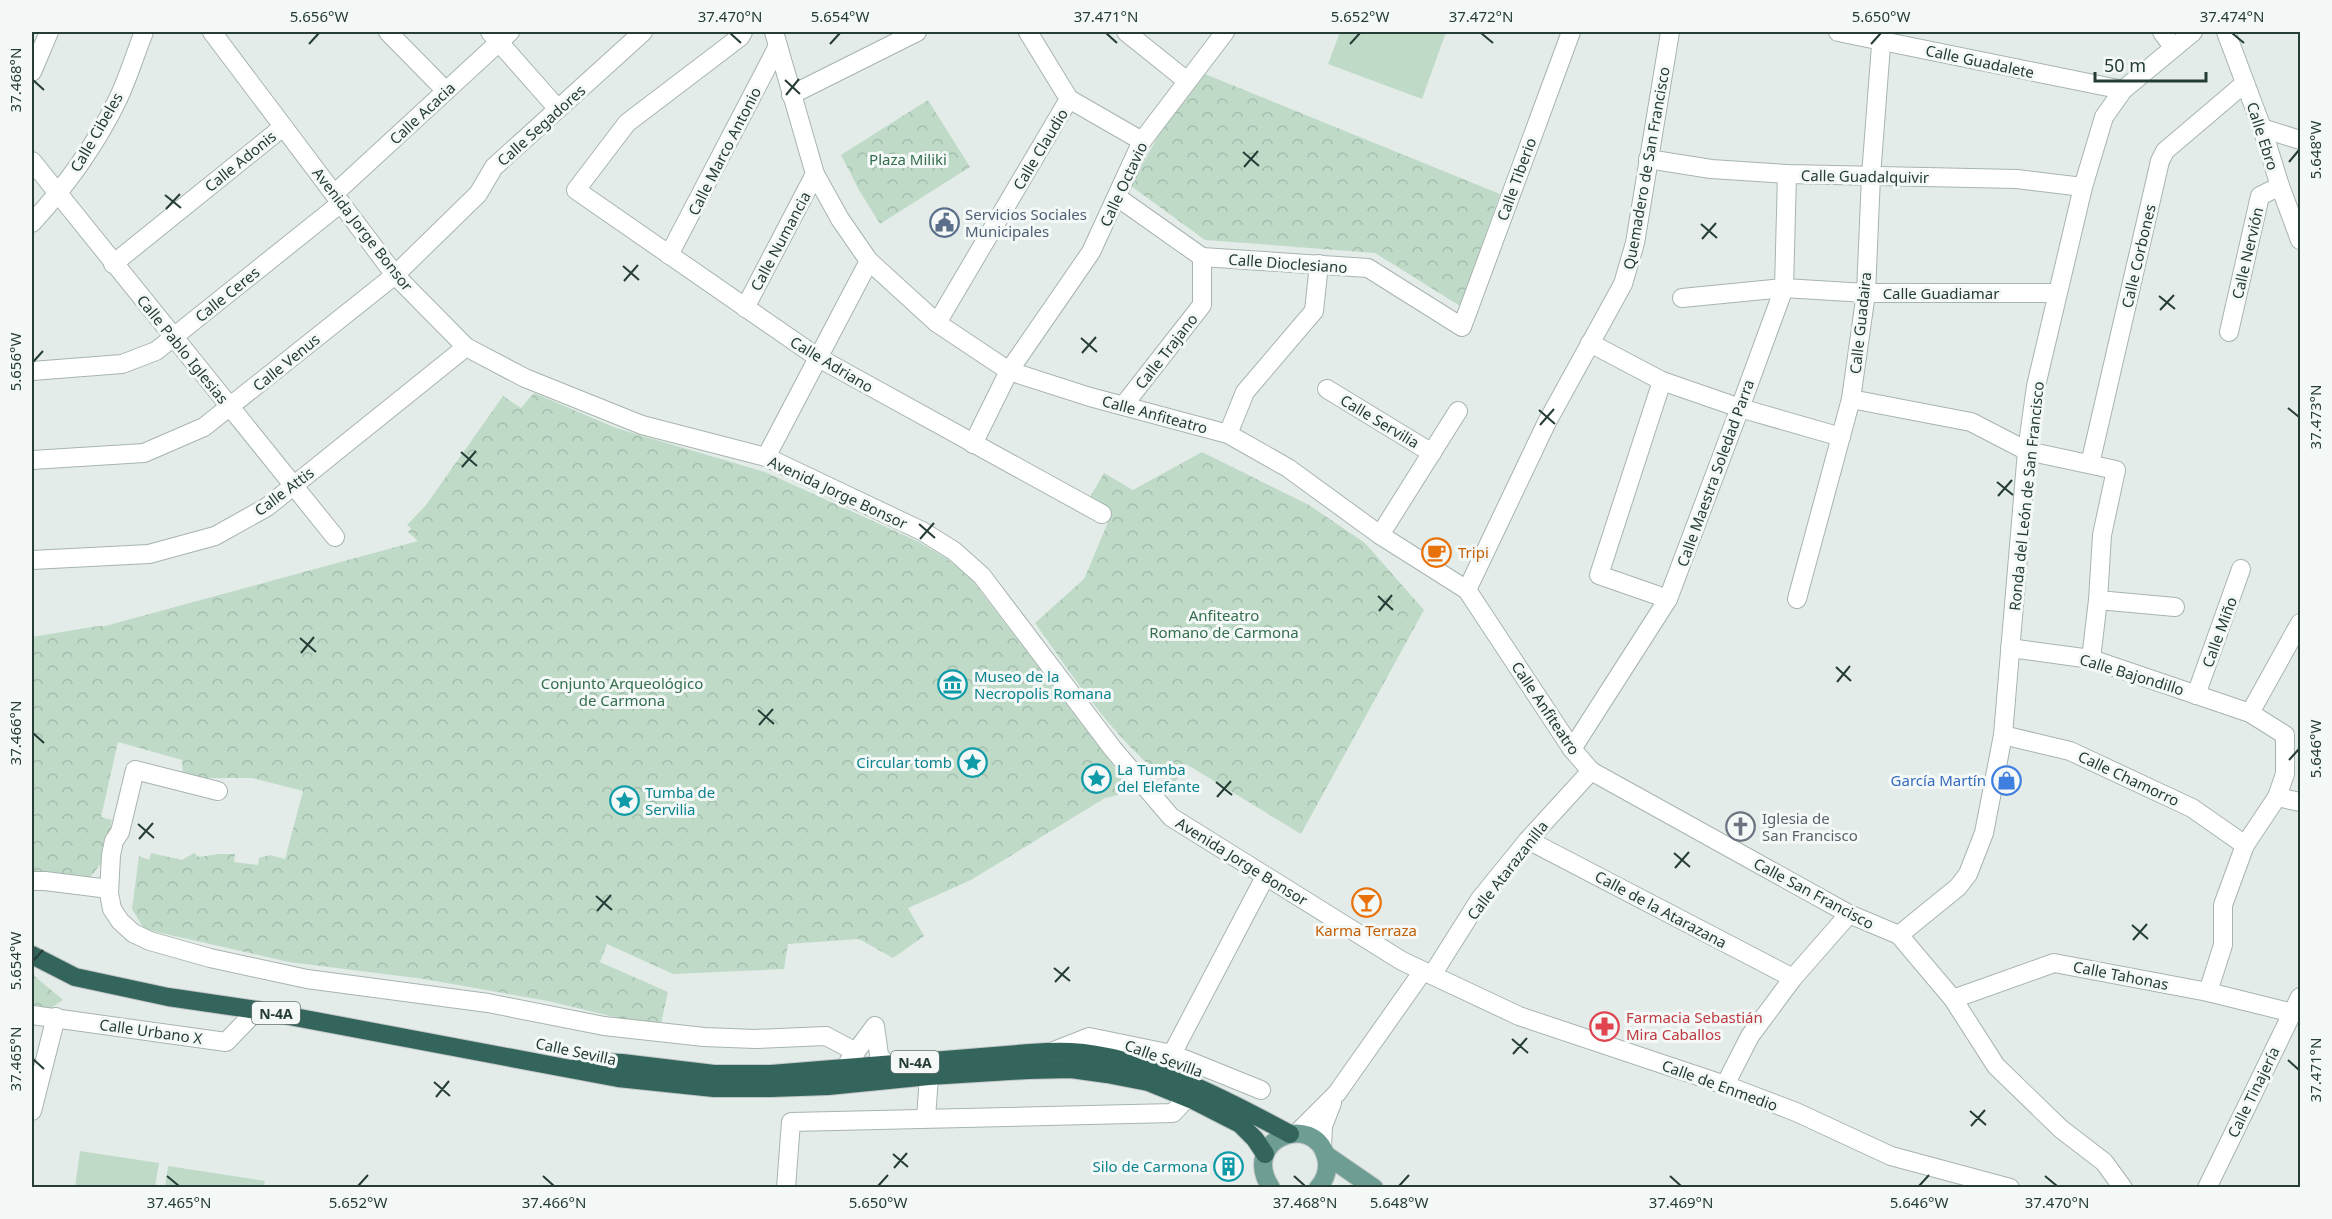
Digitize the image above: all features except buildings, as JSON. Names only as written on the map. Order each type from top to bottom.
[{"type":"highway","name":"N-4A","points":[[32,955],[75,977],[168,997],[257,1010],[525,1059]]},
{"type":"highway","name":"Calle Sevilla","points":[[525,1059],[622,1063],[714,1074],[771,1074],[1072,1052],[1112,1058],[1151,1070],[1294,1133]]},
{"type":"highway","name":"Calle Sevilla","points":[[525,1059],[618,1078],[714,1088],[828,1086],[928,1076],[1071,1069],[1148,1082],[1187,1098],[1240,1124],[1255,1139],[1265,1154]]},
{"type":"main road","points":[[1266,1185],[1263,1163],[1265,1154],[1275,1140],[1294,1133],[1316,1141],[1324,1152],[1374,1188]]},
{"type":"main road","points":[[1318,1188],[1326,1176],[1328,1166],[1324,1152]]},
{"type":"street","points":[[32,72],[49,32]]},
{"type":"street","name":"Calle Cibeles","points":[[32,223],[59,194],[93,144],[118,100],[144,32]]},
{"type":"street","name":"Avenida Jorge Bonsor","points":[[212,32],[395,275],[466,347],[535,382],[642,425],[766,457],[922,531],[954,551],[982,576],[1113,749],[1171,817],[1402,961],[1427,973]]},
{"type":"street","points":[[388,32],[446,91]]},
{"type":"street","name":"Calle Segadores","points":[[395,275],[478,195],[494,167],[643,32]]},
{"type":"street","name":"Calle Adriano","points":[[743,32],[740,37],[627,123],[576,190],[817,357],[1102,514]]},
{"type":"street","points":[[791,95],[917,32]]},
{"type":"street","points":[[1028,32],[1069,99],[1142,141]]},
{"type":"street","points":[[1126,32],[1187,81]]},
{"type":"street","name":"Calle Octavio","points":[[973,444],[1010,371],[1091,252],[1142,141],[1225,32]]},
{"type":"street","name":"Calle Tiberio","points":[[1462,327],[1571,32]]},
{"type":"street","name":"Quemadero de San Francisco","points":[[1467,590],[1547,422],[1623,284],[1635,243],[1670,32]]},
{"type":"street","name":"Calle Guadalete","points":[[1838,32],[1881,36],[2123,90]]},
{"type":"street","points":[[2162,32],[2173,47]]},
{"type":"street","name":"Ronda del León de San Francisco","points":[[1899,935],[1958,887],[1968,874],[1984,833],[2003,735],[2027,451],[2036,386],[2056,293],[2083,187],[2104,117],[2123,90],[2193,32]]},
{"type":"street","name":"Calle Ebro","points":[[2226,32],[2301,240]]},
{"type":"street","points":[[500,35],[558,109]]},
{"type":"street","name":"Calle Acacia","points":[[338,198],[500,35]]},
{"type":"street","name":"Calle Guadaira","points":[[1797,599],[1851,399],[1866,293],[1871,176],[1881,36]]},
{"type":"street","name":"Calle Anfiteatro","points":[[776,39],[815,174],[840,219],[869,261],[937,323],[1010,371],[1123,406],[1228,434],[1288,468],[1380,535],[1467,590],[1572,749],[1591,771]]},
{"type":"street","name":"Calle Marco Antonio","points":[[669,255],[776,39]]},
{"type":"street","name":"Calle Corbones","points":[[2090,464],[2160,161],[2165,152],[2245,82]]},
{"type":"street","name":"Calle Claudio","points":[[937,323],[1069,99]]},
{"type":"street","name":"Calle Adonis","points":[[113,264],[283,127]]},
{"type":"street","points":[[2262,128],[2301,140]]},
{"type":"street","name":"Calle Guadalquivir","points":[[1648,159],[1711,169],[1787,174],[2017,179],[2083,187]]},
{"type":"street","name":"Calle Pablo Iglesias","points":[[32,161],[335,537]]},
{"type":"street","name":"Calle Numancia","points":[[745,308],[815,174]]},
{"type":"street","name":"Calle Maestra Soledad Parra","points":[[1572,749],[1668,599],[1740,408],[1784,288],[1787,174]]},
{"type":"street","name":"Calle Nervión","points":[[2229,332],[2260,196],[2280,186]]},
{"type":"street","points":[[1117,197],[1203,257]]},
{"type":"street","name":"Calle Ceres","points":[[32,371],[122,364],[156,351],[338,198]]},
{"type":"street","name":"Calle Dioclesiano","points":[[1203,257],[1368,268],[1462,327]]},
{"type":"street","name":"Calle Trajano","points":[[1123,406],[1202,304],[1203,257]]},
{"type":"street","points":[[766,457],[869,261]]},
{"type":"street","points":[[1228,434],[1245,392],[1314,311],[1319,264]]},
{"type":"street","name":"Calle Venus","points":[[32,460],[144,453],[204,427],[395,275]]},
{"type":"street","name":"Calle Guadiamar","points":[[1682,298],[1784,288],[1866,293],[2056,293]]},
{"type":"street","points":[[1590,343],[1662,381],[1740,408],[1841,437]]},
{"type":"street","name":"Calle Attis","points":[[32,560],[149,554],[215,536],[267,507],[466,347]]},
{"type":"street","points":[[1662,381],[1599,575],[1668,599]]},
{"type":"street","name":"Calle Servilia","points":[[1327,389],[1432,453]]},
{"type":"street","points":[[1851,399],[1971,422],[2027,451],[2116,470],[2102,536],[2091,659]]},
{"type":"street","name":"Calle Servilia","points":[[1380,535],[1458,411]]},
{"type":"street","name":"Calle Miño","points":[[2196,694],[2241,569]]},
{"type":"street","points":[[2098,600],[2175,607]]},
{"type":"street","points":[[2250,713],[2301,623]]},
{"type":"street","name":"Calle Bajondillo","points":[[2010,648],[2091,659],[2250,713],[2285,735],[2286,750]]},
{"type":"street","name":"Calle Chamorro","points":[[2003,735],[2070,751],[2192,808],[2245,845]]},
{"type":"street","points":[[2208,992],[2223,945],[2223,905],[2245,845],[2277,797],[2285,774],[2286,750],[2301,738]]},
{"type":"street","points":[[218,791],[135,770],[120,832],[114,841],[109,867],[109,889],[110,901],[116,915],[126,927],[141,937],[200,955],[262,970],[353,986],[488,1003],[641,1031],[736,1038],[826,1036],[856,1052]]},
{"type":"street","name":"Calle San Francisco","points":[[1591,771],[1849,914],[1899,935],[1953,999],[1996,1066],[2061,1128],[2104,1162],[2123,1188]]},
{"type":"street","name":"Calle Atarazanilla","points":[[1427,973],[1480,899],[1528,840],[1591,771]]},
{"type":"street","points":[[2277,797],[2301,802]]},
{"type":"street","name":"Calle de la Atarazana","points":[[1528,840],[1792,978]]},
{"type":"street","points":[[1172,1053],[1265,877]]},
{"type":"street","points":[[32,881],[109,889]]},
{"type":"street","points":[[1725,1085],[1750,1036],[1792,978],[1849,914]]},
{"type":"street","name":"Calle Tahonas","points":[[1953,999],[2054,963],[2208,992],[2293,1013]]},
{"type":"street","points":[[1294,1133],[1337,1093],[1427,973]]},
{"type":"street","name":"Calle de Enmedio","points":[[1427,973],[1519,1016],[1725,1085],[1796,1112],[1891,1156],[2010,1188]]},
{"type":"street","name":"Calle Tinajería","points":[[2207,1188],[2244,1108],[2301,997]]},
{"type":"street","name":"Calle Urbano X","points":[[32,1015],[226,1042],[257,1010]]},
{"type":"street","points":[[32,1111],[56,1017]]},
{"type":"street","points":[[845,1067],[875,1026],[879,1055],[886,1064]]},
{"type":"street","points":[[1028,1070],[1051,1052],[1089,1037],[1172,1053],[1261,1090]]},
{"type":"street","points":[[926,1118],[928,1076]]},
{"type":"street","points":[[1324,1152],[1323,1126],[1337,1093]]},
{"type":"street","points":[[786,1188],[791,1122],[1173,1113],[1187,1098]]},
{"type":"green space","points":[[1340,32],[1446,32],[1422,99],[1328,64]]},
{"type":"green space","points":[[1205,74],[1500,194],[1460,306],[1375,253],[1205,240],[1131,186],[1158,136]]},
{"type":"green space","name":"Plaza Miliki","points":[[928,100],[970,167],[880,224],[841,155]]},
{"type":"green space","name":"Conjunto Arqueológico de Carmona","points":[[534,393],[616,428],[765,472],[917,541],[946,558],[972,580],[1129,786],[1118,795],[1105,798],[971,880],[908,908],[924,936],[893,958],[859,939],[788,944],[784,969],[673,974],[607,944],[600,962],[668,992],[660,1028],[548,1001],[424,979],[289,962],[144,929],[132,909],[139,856],[149,860],[151,853],[182,860],[194,853],[199,857],[235,854],[234,862],[258,865],[259,858],[270,855],[285,859],[303,791],[252,778],[183,778],[182,760],[118,742],[101,817],[112,820],[106,851],[100,865],[89,878],[32,875],[32,637],[105,626],[418,541],[408,532],[411,528],[407,525],[426,505],[503,396],[521,408]]},
{"type":"green space","name":"Anfiteatro Romano de Carmona","points":[[1202,452],[1309,505],[1365,543],[1424,610],[1301,834],[1186,764],[1173,785],[1152,768],[1115,730],[1082,689],[1035,623],[1084,579],[1112,513],[1089,499],[1104,473],[1133,490]]},
{"type":"green space","points":[[32,974],[63,1000],[39,1016],[32,1014]]},
{"type":"green space","points":[[80,1151],[159,1163],[155,1187],[75,1187]]},
{"type":"green space","points":[[168,1166],[265,1181],[264,1187],[165,1187]]},
{"type":"place","name":"Servicios Sociales Municipales","points":[[944,223]]},
{"type":"place","name":"Tripi","points":[[1437,552]]},
{"type":"place","name":"Museo de la Necropolis Romana","points":[[953,685]]},
{"type":"place","name":"Circular tomb","points":[[973,762]]},
{"type":"place","name":"La Tumba del Elefante","points":[[1096,778]]},
{"type":"place","name":"García Martín","points":[[2007,780]]},
{"type":"place","name":"Tumba de Servilia","points":[[624,801]]},
{"type":"place","name":"Iglesia de San Francisco","points":[[1741,827]]},
{"type":"place","name":"Karma Terraza","points":[[1366,903]]},
{"type":"place","name":"Farmacia Sebastián Mira Caballos","points":[[1605,1026]]},
{"type":"place","name":"Silo de Carmona","points":[[1229,1166]]}]
